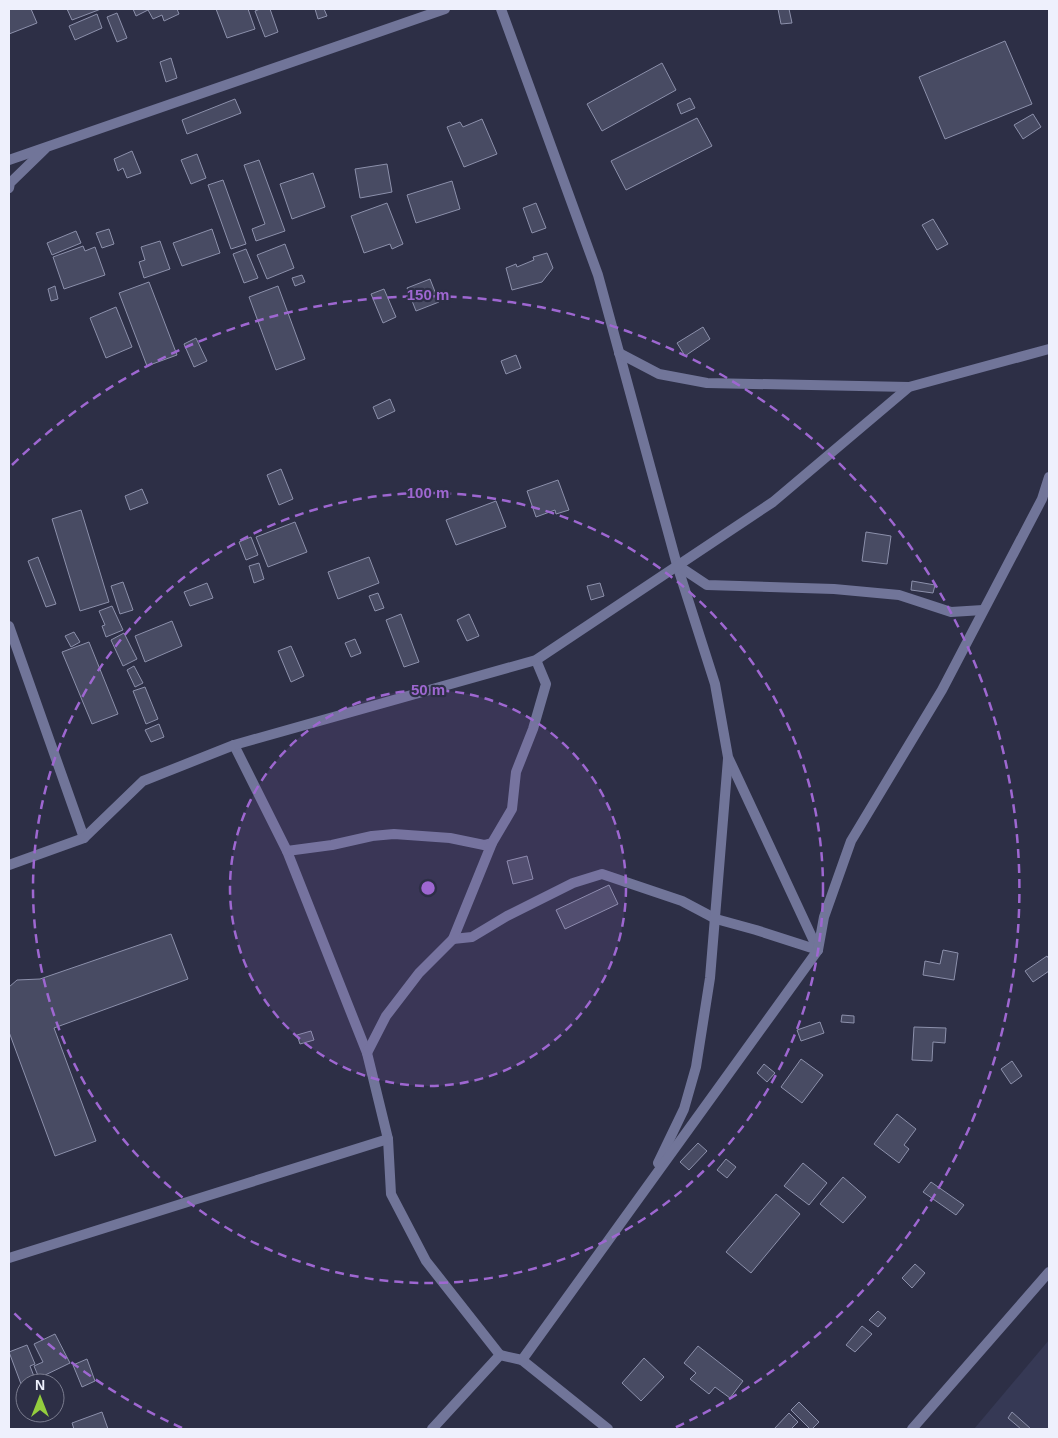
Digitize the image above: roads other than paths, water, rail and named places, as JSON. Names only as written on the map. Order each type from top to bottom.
[{"type":"street","points":[[9,160],[445,9]]},
{"type":"street","points":[[500,9],[598,275],[677,566],[715,684],[728,757],[710,978],[696,1067],[684,1109],[637,1201]]},
{"type":"street","points":[[9,188],[10,183],[47,147]]},
{"type":"street","points":[[619,353],[659,374],[707,383],[910,388],[1049,349]]},
{"type":"street","points":[[9,865],[84,838],[143,781],[234,745],[536,660],[773,502],[910,388]]},
{"type":"street","points":[[522,1360],[818,950],[824,917],[851,841],[929,713],[1042,499],[1049,477]]},
{"type":"street","points":[[677,566],[707,585],[834,589],[899,595],[951,612],[983,610]]},
{"type":"street","points":[[9,626],[84,838]]},
{"type":"street","points":[[367,1053],[386,1016],[419,973],[453,939],[492,843],[512,809],[516,772],[534,729],[546,684],[536,660]]},
{"type":"street","points":[[234,745],[286,851],[367,1053],[388,1138],[391,1194],[426,1260],[500,1355],[522,1360],[608,1429]]},
{"type":"street","points":[[728,757],[818,950]]},
{"type":"street","points":[[286,851],[394,834],[450,838],[484,846],[492,843]]},
{"type":"street","points":[[453,939],[472,937],[507,916],[574,884],[602,874],[682,901],[716,919],[818,950]]},
{"type":"street","points":[[9,1258],[388,1138]]},
{"type":"street","points":[[912,1429],[1049,1272]]},
{"type":"street","points":[[432,1429],[500,1355]]}]
